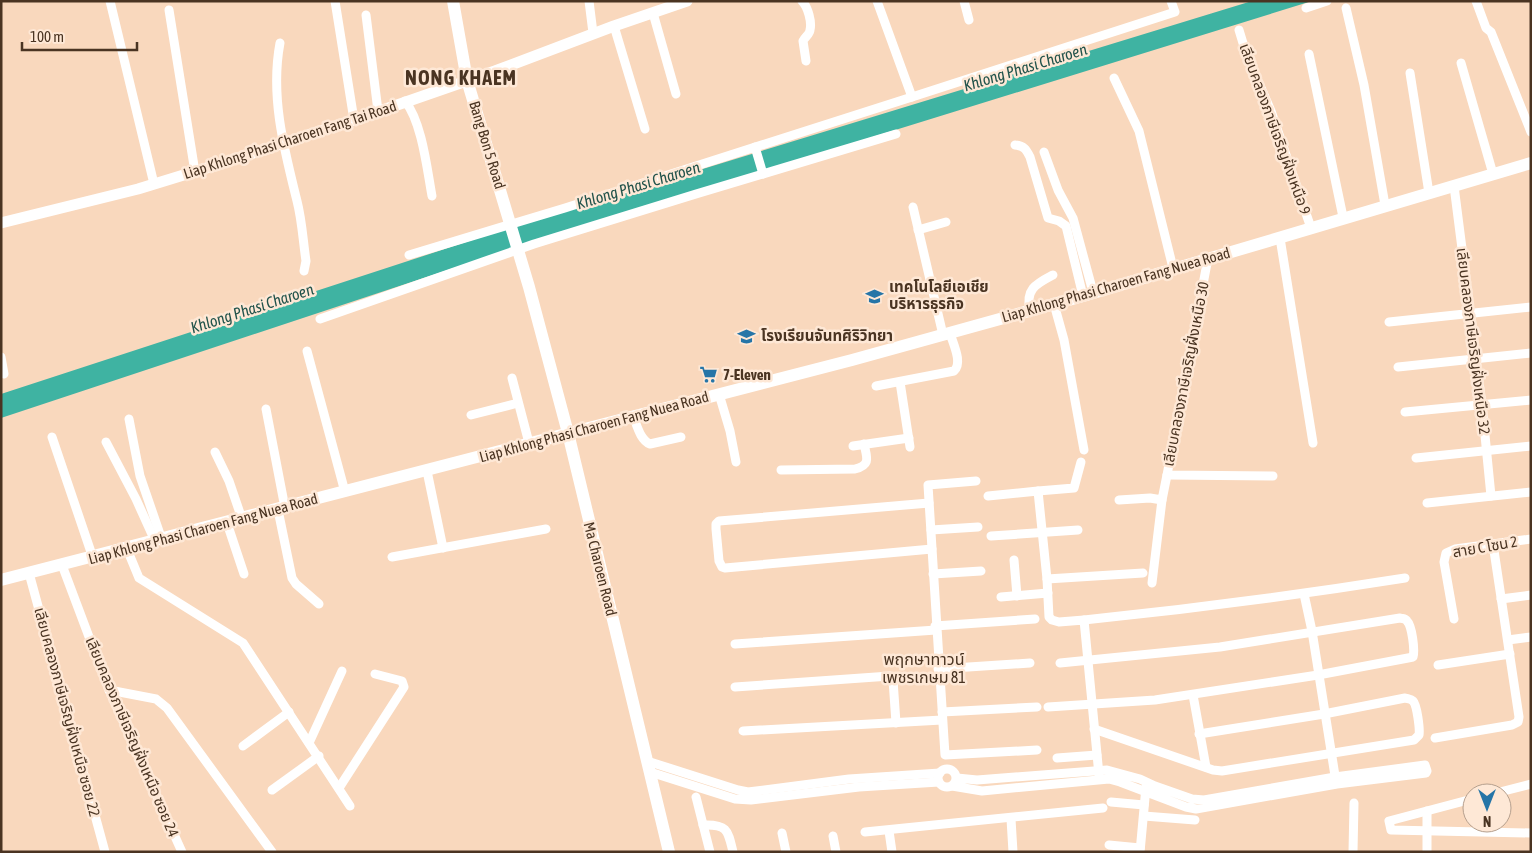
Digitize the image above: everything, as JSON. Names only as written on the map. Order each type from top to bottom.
[{"type":"main road","name":"Bang Bon 5 Road","points":[[453,1],[468,80],[529,287]]},
{"type":"main road","name":"Liap Khlong Phasi Charoen Fang Nuea Road","points":[[1,580],[282,509],[946,334],[1280,238],[1343,217],[1531,163]]},
{"type":"main road","name":"Ma Charoen Road","points":[[529,287],[568,433],[669,852]]},
{"type":"street","points":[[110,1],[154,184]]},
{"type":"street","points":[[335,1],[354,120]]},
{"type":"street","points":[[589,1],[593,33]]},
{"type":"street","name":"Liap Khlong Phasi Charoen Fang Tai Road","points":[[1,223],[154,184],[283,144],[468,80],[659,8],[687,1]]},
{"type":"street","points":[[802,1],[807,8],[810,28],[809,34],[803,41],[806,61]]},
{"type":"street","points":[[877,1],[912,97]]},
{"type":"street","points":[[964,1],[969,20]]},
{"type":"street","points":[[409,255],[756,149],[1175,12],[1171,1]]},
{"type":"street","points":[[1306,8],[1327,1]]},
{"type":"street","points":[[1476,1],[1486,28],[1491,32],[1531,132]]},
{"type":"street","points":[[659,8],[676,94]]},
{"type":"street","points":[[1346,8],[1364,85],[1386,205]]},
{"type":"street","points":[[169,10],[195,172]]},
{"type":"street","points":[[366,15],[378,111]]},
{"type":"street","points":[[614,26],[645,129]]},
{"type":"street","name":"เลียบคลองภาษีเจริญฝั่งเหนือ 9","points":[[1239,30],[1246,53],[1271,111],[1311,228]]},
{"type":"street","points":[[280,43],[276,74],[283,144],[297,202],[306,261],[304,271]]},
{"type":"street","points":[[1309,54],[1343,217]]},
{"type":"street","points":[[1462,63],[1493,174]]},
{"type":"street","points":[[1410,73],[1429,193]]},
{"type":"street","points":[[1114,78],[1139,130],[1173,268]]},
{"type":"street","points":[[406,102],[414,112],[418,125],[432,196]]},
{"type":"street","points":[[320,318],[534,244],[762,173],[896,134]]},
{"type":"street","points":[[1015,144],[1022,145],[1026,149],[1048,218],[1059,221],[1066,226],[1088,294]]},
{"type":"street","points":[[756,149],[762,173]]},
{"type":"street","points":[[1044,152],[1058,190],[1074,218],[1088,294]]},
{"type":"street","name":"เลียบคลองภาษีเจริญฝั่งเหนือ 32","points":[[1454,186],[1482,405],[1491,496]]},
{"type":"street","points":[[876,386],[951,372],[957,369],[958,363],[946,334],[913,207]]},
{"type":"street","points":[[918,230],[946,222]]},
{"type":"street","points":[[1280,238],[1313,443]]},
{"type":"street","name":"เลียบคลองภาษีเจริญฝั่งเหนือ 30","points":[[1208,258],[1167,475],[1273,476]]},
{"type":"street","points":[[1030,310],[1029,294],[1038,283],[1053,275]]},
{"type":"street","points":[[1054,304],[1064,340],[1084,450]]},
{"type":"street","points":[[1389,322],[1531,307]]},
{"type":"street","points":[[307,351],[345,492]]},
{"type":"street","points":[[1398,366],[1531,353]]},
{"type":"street","points":[[1,357],[4,374]]},
{"type":"street","points":[[512,378],[529,443]]},
{"type":"street","points":[[852,446],[910,442],[900,382]]},
{"type":"street","points":[[719,394],[730,431],[736,462]]},
{"type":"street","points":[[1405,412],[1531,400]]},
{"type":"street","points":[[471,415],[518,403]]},
{"type":"street","points":[[266,409],[292,578],[296,584],[319,604]]},
{"type":"street","points":[[633,416],[642,436],[650,444],[681,437]]},
{"type":"street","points":[[129,419],[140,476],[159,540]]},
{"type":"street","points":[[52,437],[93,558]]},
{"type":"street","points":[[106,442],[159,540]]},
{"type":"street","points":[[781,470],[862,468],[867,460],[864,444]]},
{"type":"street","points":[[1416,458],[1531,446]]},
{"type":"street","points":[[215,452],[229,481],[242,518]]},
{"type":"street","points":[[988,496],[1074,488],[1081,462]]},
{"type":"street","points":[[427,471],[443,548]]},
{"type":"street","points":[[1152,583],[1162,500],[1167,475]]},
{"type":"street","points":[[976,481],[928,485],[938,669],[945,755],[942,760],[943,786],[954,782],[982,791],[1099,775],[1120,782],[1147,787],[1186,807],[1196,809],[1336,781],[1425,765],[1427,768],[1426,773],[1336,781]]},
{"type":"street","points":[[1038,491],[1049,617],[1059,622],[1168,612],[1405,578]]},
{"type":"street","points":[[1427,502],[1531,492]]},
{"type":"street","points":[[1119,500],[1150,498],[1162,500]]},
{"type":"street","points":[[929,503],[719,521],[716,524],[716,529],[719,561],[722,567],[725,568],[932,549]]},
{"type":"street","points":[[227,523],[244,574]]},
{"type":"street","points":[[931,530],[978,527]]},
{"type":"street","points":[[392,557],[546,529]]},
{"type":"street","points":[[991,536],[1078,530]]},
{"type":"street","name":"สาย C โซน 2","points":[[1454,619],[1444,562],[1446,553],[1455,549],[1531,539]]},
{"type":"street","points":[[1435,738],[1512,725],[1518,722],[1520,717],[1494,544]]},
{"type":"street","points":[[127,549],[139,578],[243,643],[319,756],[350,806]]},
{"type":"street","points":[[1014,560],[1017,596]]},
{"type":"street","name":"เลียบคลองภาษีเจริญฝั่งเหนือ ซอย 24","points":[[62,565],[109,690],[182,852]]},
{"type":"street","points":[[933,574],[981,571]]},
{"type":"street","name":"เลียบคลองภาษีเจริญฝั่งเหนือ ซอย 22","points":[[29,573],[104,852]]},
{"type":"street","points":[[1047,579],[1142,573]]},
{"type":"street","points":[[1001,597],[1048,593]]},
{"type":"street","points":[[1304,594],[1312,631],[1336,781]]},
{"type":"street","points":[[1501,599],[1531,595]]},
{"type":"street","points":[[1048,707],[1156,700],[1193,695],[1408,658],[1412,657],[1415,651],[1409,623],[1406,619],[1400,618],[1220,647],[1060,663]]},
{"type":"street","points":[[735,644],[1035,619]]},
{"type":"street","points":[[1084,620],[1099,775]]},
{"type":"street","points":[[1508,640],[1531,637]]},
{"type":"street","points":[[1438,666],[1510,654]]},
{"type":"street","points":[[938,669],[1030,663]]},
{"type":"street","points":[[310,743],[342,671]]},
{"type":"street","points":[[339,788],[404,687],[402,681],[375,674]]},
{"type":"street","points":[[735,687],[890,676],[893,680],[896,723]]},
{"type":"street","points":[[109,690],[156,699],[167,708],[272,852]]},
{"type":"street","points":[[1193,695],[1206,767]]},
{"type":"street","points":[[1094,729],[1213,770],[1222,771],[1414,740],[1419,735],[1420,730],[1415,703],[1412,699],[1405,698],[1324,714],[1199,734]]},
{"type":"street","points":[[743,731],[896,723],[942,716],[1037,707]]},
{"type":"street","points":[[243,746],[290,712]]},
{"type":"street","points":[[945,755],[1037,750]]},
{"type":"street","points":[[1057,758],[1097,755]]},
{"type":"street","points":[[272,790],[319,756]]},
{"type":"street","points":[[649,766],[751,800],[849,779],[893,780],[954,772],[954,782]]},
{"type":"street","points":[[1512,789],[1531,784]]},
{"type":"street","points":[[1109,845],[1140,850],[1147,787]]},
{"type":"street","points":[[696,797],[710,852]]},
{"type":"street","points":[[1462,802],[1389,821],[1390,830],[1531,833]]},
{"type":"street","points":[[1354,803],[1354,852]]},
{"type":"street","points":[[865,832],[1011,818],[1107,805],[1144,804]]},
{"type":"street","points":[[1427,811],[1427,852]]},
{"type":"street","points":[[1144,816],[1195,820]]},
{"type":"street","points":[[1011,818],[1013,852]]},
{"type":"street","points":[[703,825],[713,825],[727,830],[734,852]]},
{"type":"street","points":[[889,831],[892,852]]},
{"type":"street","points":[[782,833],[786,852]]},
{"type":"street","points":[[833,836],[836,852]]},
{"type":"water","points":[[1252,1],[1312,1],[511,249],[1,418],[1,394],[506,229]]},
{"type":"place","name":"เทคโนโลยีเอเชีย บริหารธุรกิจ","points":[[875,296]]},
{"type":"place","name":"โรงเรียนจันทศิริวิทยา","points":[[747,336]]},
{"type":"place","name":"7-Eleven","points":[[709,375]]},
{"type":"district","name":"NONG KHAEM","points":[[461,78]]},
{"type":"district","name":"พฤกษาทาวน์ เพชรเกษม 81","points":[[924,668]]},
{"type":"water label","name":"Khlong Phasi Charoen","points":[[1025,67]]},
{"type":"water label","name":"Khlong Phasi Charoen","points":[[638,185]]},
{"type":"water label","name":"Khlong Phasi Charoen","points":[[252,308]]}]
